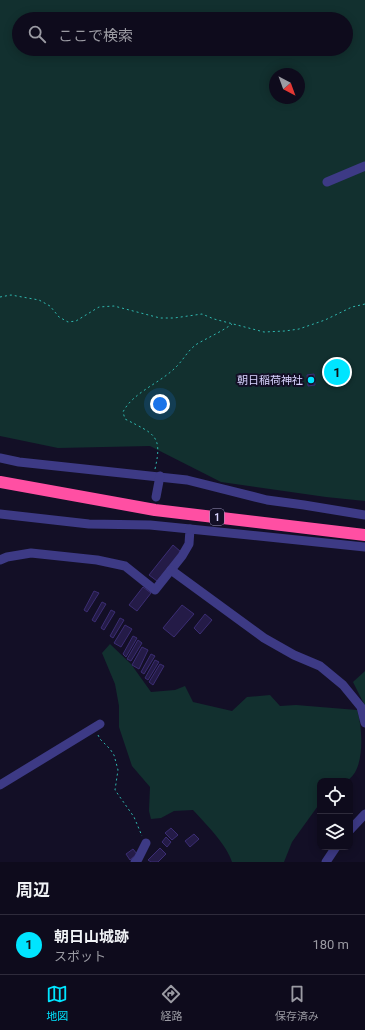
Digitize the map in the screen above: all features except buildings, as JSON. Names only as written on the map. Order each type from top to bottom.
[{"type":"highway","points":[[0,474],[160,503],[365,527]]},
{"type":"highway","name":"1","points":[[0,482],[155,510],[365,535]]},
{"type":"highway","points":[[0,489],[70,494]]},
{"type":"street","points":[[328,182],[365,166]]},
{"type":"street","points":[[0,458],[19,462],[187,480],[267,500],[365,516]]},
{"type":"street","points":[[156,497],[157,476]]},
{"type":"street","points":[[0,514],[89,524],[150,525],[365,547]]},
{"type":"street","points":[[150,525],[152,514]]},
{"type":"street","points":[[0,560],[7,557],[31,554],[97,560],[125,566],[155,590],[182,556],[189,544],[190,529]]},
{"type":"street","points":[[171,570],[264,638],[294,655],[320,666],[343,685],[361,707],[365,723]]},
{"type":"street","points":[[0,786],[97,725]]},
{"type":"street","points":[[353,827],[365,814]]},
{"type":"street","points":[[138,861],[146,843]]},
{"type":"street","points":[[326,862],[334,850]]},
{"type":"path","points":[[0,297],[11,295],[39,300],[50,306],[59,317],[68,322],[76,321],[98,307],[114,306],[160,318],[174,318],[202,314],[232,324],[243,325],[264,332],[299,329],[325,320],[352,307],[365,304]]},
{"type":"path","points":[[157,476],[157,441],[151,433],[126,419],[123,412],[128,404],[164,378],[197,344],[222,332],[232,324]]},
{"type":"path","points":[[97,725],[100,739],[114,755],[118,770],[115,790],[134,817],[146,843]]},
{"type":"green space","points":[[0,0],[365,0],[365,501],[221,482],[150,446],[58,448],[0,436]]},
{"type":"green space","points":[[110,644],[131,664],[151,692],[175,690],[185,686],[193,702],[232,711],[247,697],[270,695],[280,706],[296,705],[357,710],[361,727],[361,748],[360,758],[354,775],[350,778],[317,778],[317,807],[292,842],[284,862],[232,862],[221,842],[193,810],[174,811],[161,818],[151,819],[149,811],[150,787],[132,766],[119,727],[119,706],[115,684],[102,653]]},
{"type":"green space","points":[[365,671],[365,706],[353,682]]},
{"type":"place","name":"朝日山城跡","points":[[337,372]]},
{"type":"place","name":"朝日稲荷神社","points":[[311,380]]}]
